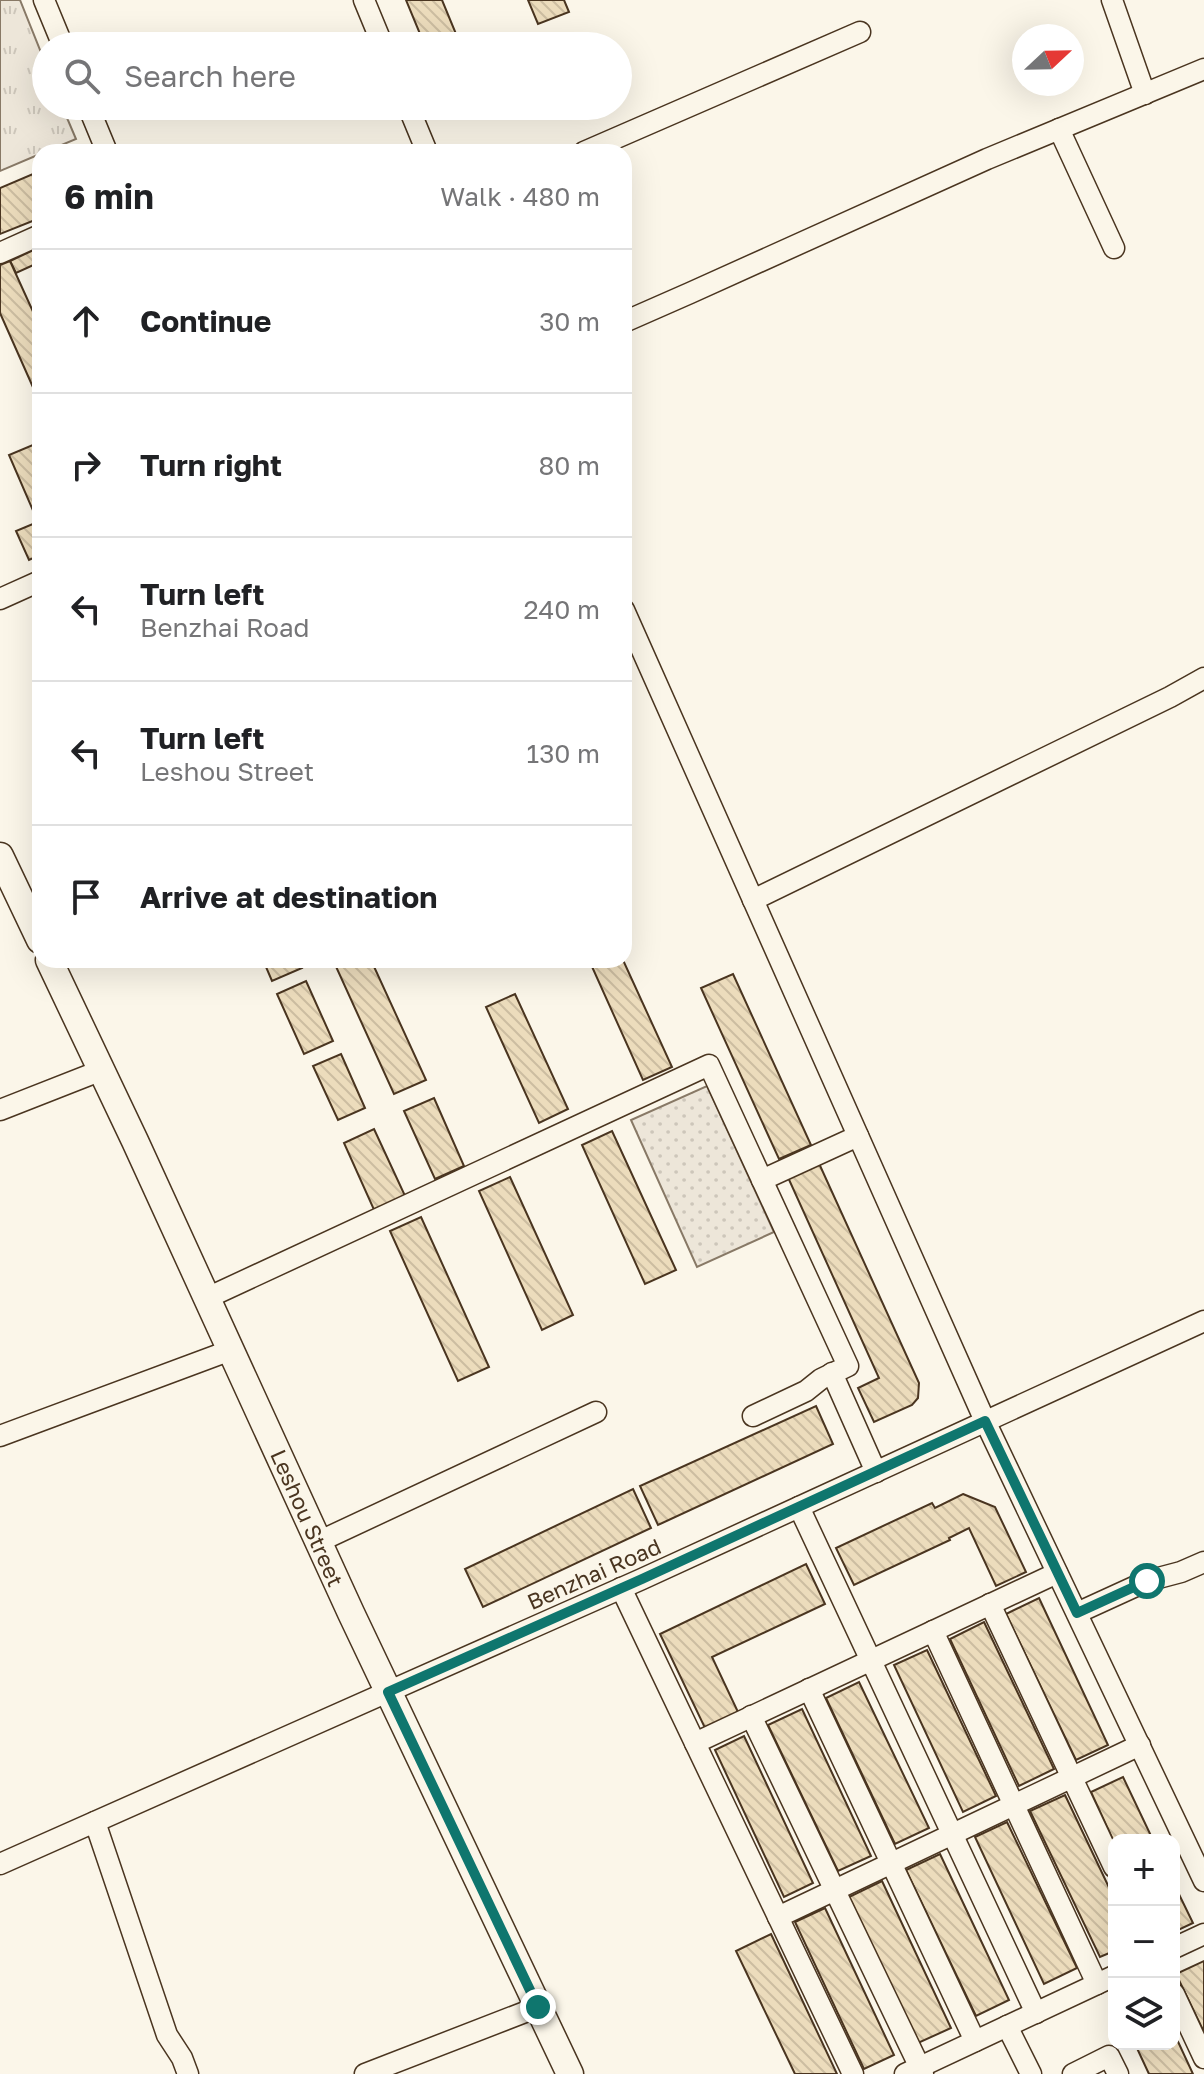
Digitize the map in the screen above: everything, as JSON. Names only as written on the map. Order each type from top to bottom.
[{"type":"main road","points":[[0,856],[32,923]]},
{"type":"main road","name":"Leshou Street","points":[[53,968],[388,1692],[570,2074]]},
{"type":"street","points":[[44,0],[57,32]]},
{"type":"street","points":[[364,0],[377,32]]},
{"type":"street","points":[[1112,0],[1145,94]]},
{"type":"street","points":[[602,144],[860,32]]},
{"type":"street","points":[[632,319],[987,159],[1204,69]]},
{"type":"street","points":[[94,120],[104,144]]},
{"type":"street","points":[[414,120],[424,144]]},
{"type":"street","points":[[1059,129],[1114,248]]},
{"type":"street","points":[[0,253],[32,239]]},
{"type":"street","points":[[0,599],[32,585]]},
{"type":"street","points":[[632,628],[985,1421],[1204,1881]]},
{"type":"street","points":[[753,900],[1204,678]]},
{"type":"street","points":[[207,1298],[709,1065],[848,1366],[821,1379],[806,1391],[753,1416]]},
{"type":"street","points":[[0,1110],[102,1070]]},
{"type":"street","points":[[762,1180],[858,1136]]},
{"type":"street","name":"Benzhai Road","points":[[0,1864],[621,1588],[1204,1321]]},
{"type":"street","points":[[0,1436],[231,1350]]},
{"type":"street","points":[[832,1373],[876,1472]]},
{"type":"street","points":[[318,1542],[596,1412]]},
{"type":"street","points":[[799,1507],[1036,2013]]},
{"type":"street","points":[[1077,1613],[1147,1581],[1204,1562]]},
{"type":"street","points":[[695,1743],[1057,1573]]},
{"type":"street","points":[[621,1588],[853,2074]]},
{"type":"street","points":[[990,1604],[1108,1854]]},
{"type":"street","points":[[751,1716],[916,2072],[1106,1980],[1014,1805],[933,1631]]},
{"type":"street","points":[[809,1689],[975,2041]]},
{"type":"street","points":[[778,1917],[1140,1745]]},
{"type":"street","points":[[95,1822],[167,2035],[188,2074]]},
{"type":"street","points":[[1180,1945],[1204,1934]]},
{"type":"street","points":[[365,2074],[538,2007]]},
{"type":"street","points":[[1180,2007],[1204,2058]]},
{"type":"street","points":[[1007,2026],[1031,2074]]},
{"type":"street","points":[[1073,2074],[1109,2056],[1118,2074]]},
{"type":"green space","points":[[0,0],[20,0],[33,32],[32,120],[68,120],[76,139],[64,144],[32,144],[32,157],[0,171]]},
{"type":"green space","points":[[707,1086],[774,1232],[697,1267],[631,1120]]},
{"type":"building","points":[[406,0],[442,0],[455,32],[419,32]]},
{"type":"building","points":[[528,0],[564,0],[569,12],[538,24]]},
{"type":"building","points":[[32,174],[32,221],[0,234],[0,188]]},
{"type":"building","points":[[32,251],[32,266],[16,273],[10,261]]},
{"type":"building","points":[[10,261],[32,309],[32,385],[0,313],[0,265]]},
{"type":"building","points":[[32,445],[32,508],[9,455]]},
{"type":"building","points":[[32,524],[32,559],[29,560],[16,531]]},
{"type":"building","points":[[266,968],[302,968],[272,981]]},
{"type":"building","points":[[337,968],[375,968],[426,1080],[394,1094]]},
{"type":"building","points":[[593,968],[627,968],[672,1067],[643,1080]]},
{"type":"building","points":[[733,974],[811,1145],[779,1159],[701,988]]},
{"type":"building","points":[[306,981],[333,1041],[304,1054],[277,994]]},
{"type":"building","points":[[515,994],[568,1109],[539,1123],[486,1007]]},
{"type":"building","points":[[341,1054],[365,1108],[338,1120],[313,1066]]},
{"type":"building","points":[[434,1098],[464,1166],[435,1179],[404,1111]]},
{"type":"building","points":[[374,1129],[406,1198],[375,1212],[344,1143]]},
{"type":"building","points":[[612,1131],[676,1270],[645,1284],[582,1145]]},
{"type":"building","points":[[817,1159],[919,1383],[918,1398],[912,1405],[874,1422],[858,1388],[879,1378],[786,1173]]},
{"type":"building","points":[[510,1177],[573,1315],[542,1330],[479,1191]]},
{"type":"building","points":[[421,1217],[489,1367],[458,1381],[390,1231]]},
{"type":"building","points":[[816,1406],[833,1444],[658,1525],[640,1486]]},
{"type":"building","points":[[633,1489],[651,1528],[483,1607],[465,1569]]},
{"type":"building","points":[[963,1494],[995,1507],[1026,1572],[996,1586],[969,1528],[854,1585],[836,1548],[932,1503],[935,1508]]},
{"type":"building","points":[[806,1564],[825,1604],[712,1657],[738,1712],[705,1728],[660,1634]]},
{"type":"building","points":[[1039,1598],[1108,1745],[1076,1760],[1006,1614]]},
{"type":"building","points":[[984,1622],[1054,1769],[1019,1786],[950,1639]]},
{"type":"building","points":[[927,1650],[996,1796],[963,1812],[894,1665]]},
{"type":"building","points":[[859,1682],[929,1828],[895,1844],[826,1698]]},
{"type":"building","points":[[802,1709],[871,1856],[838,1871],[768,1725]]},
{"type":"building","points":[[744,1736],[813,1883],[784,1897],[715,1750]]},
{"type":"building","points":[[1123,1777],[1150,1834],[1110,1834],[1091,1792]]},
{"type":"building","points":[[1065,1795],[1108,1885],[1108,1954],[1100,1957],[1030,1811]]},
{"type":"building","points":[[1007,1822],[1077,1968],[1044,1984],[975,1837]]},
{"type":"building","points":[[940,1854],[1009,2000],[976,2016],[906,1870]]},
{"type":"building","points":[[882,1881],[951,2028],[918,2043],[849,1897]]},
{"type":"building","points":[[1180,1896],[1193,1923],[1180,1929]]},
{"type":"building","points":[[825,1908],[894,2055],[864,2069],[795,1922]]},
{"type":"building","points":[[771,1934],[837,2074],[795,2074],[736,1951]]},
{"type":"building","points":[[1204,1961],[1204,2032],[1180,1982],[1180,1972]]},
{"type":"building","points":[[1180,2046],[1193,2074],[1149,2074],[1138,2050],[1180,2050]]},
{"type":"route","points":[[538,2007],[388,1692],[985,1421],[1077,1613],[1147,1581]]}]
